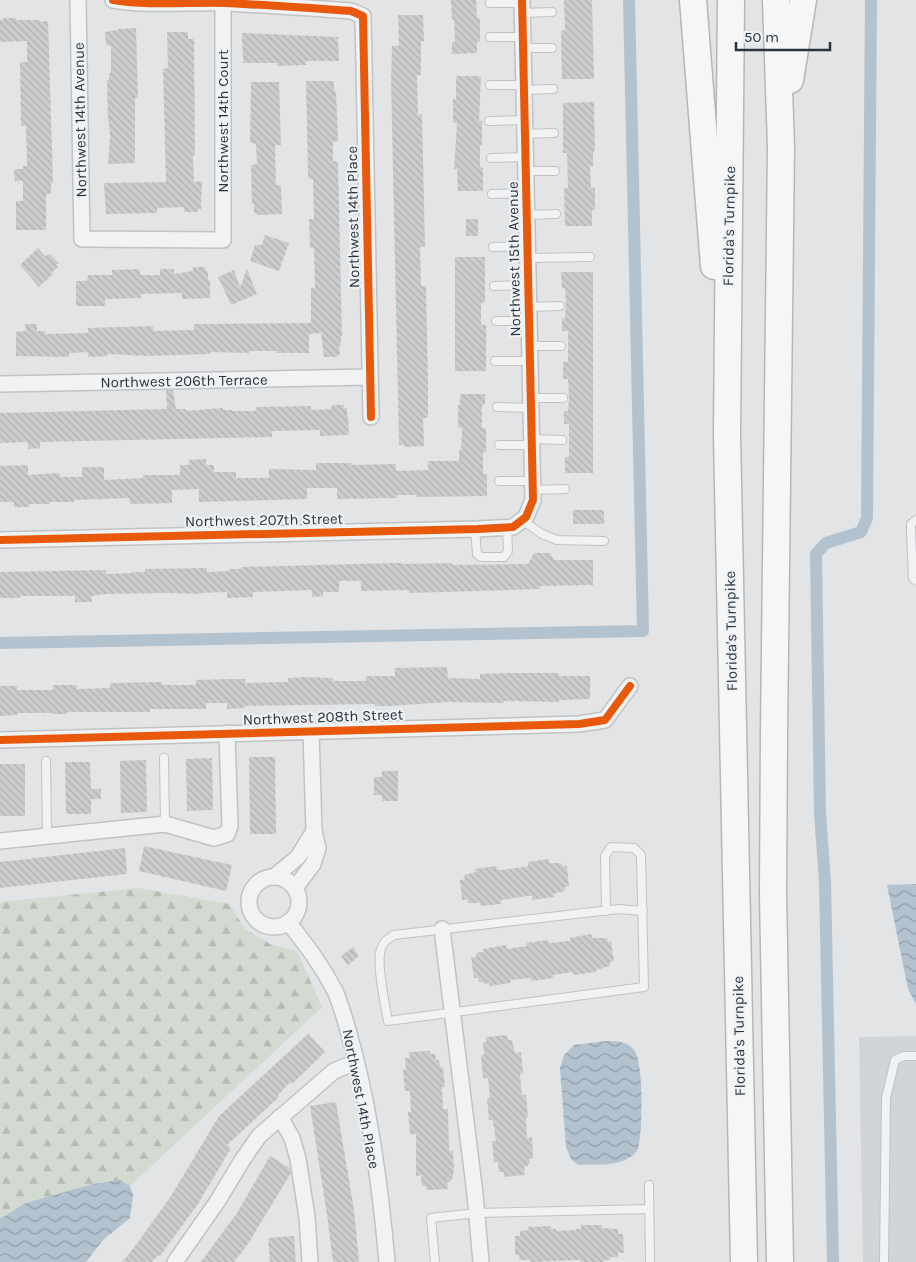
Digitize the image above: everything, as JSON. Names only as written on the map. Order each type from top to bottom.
[{"type":"highway","points":[[693,0],[727,435]]},
{"type":"highway","name":"Florida's Turnpike","points":[[731,0],[727,435],[744,1262]]},
{"type":"highway","points":[[776,0],[781,147],[773,884],[780,1262]]},
{"type":"highway","points":[[781,147],[803,0]]},
{"type":"highway","points":[[735,1262],[743,1223]]},
{"type":"street","name":"Northwest 14th Avenue","points":[[78,0],[82,239],[223,240]]},
{"type":"street","points":[[113,0],[176,5],[223,3]]},
{"type":"street","name":"Northwest 14th Place","points":[[223,3],[351,11],[363,16],[370,417]]},
{"type":"street","name":"Northwest 14th Court","points":[[223,3],[223,240]]},
{"type":"street","name":"Northwest 15th Avenue","points":[[523,5],[533,486],[533,500],[524,518]]},
{"type":"street","name":"Northwest 206th Terrace","points":[[0,384],[369,377]]},
{"type":"street","name":"Northwest 207th Street","points":[[0,540],[475,529],[513,526],[524,518]]},
{"type":"street","name":"Northwest 208th Street","points":[[0,740],[579,724],[605,720],[630,686]]},
{"type":"street","points":[[295,888],[313,864],[318,848],[314,831],[311,730]]},
{"type":"street","points":[[0,842],[165,824],[214,838],[227,834],[230,826],[227,733]]},
{"type":"street","points":[[274,877],[298,857],[314,831]]},
{"type":"street","points":[[265,878],[282,878],[290,882],[295,888],[299,903],[294,917],[288,922],[281,926],[273,927],[265,925],[252,914],[250,897],[253,889],[265,878]]},
{"type":"street","name":"Northwest 14th Place","points":[[288,922],[316,957],[335,992],[345,1018],[361,1082],[375,1158],[387,1262]]},
{"type":"street","points":[[442,929],[477,1213],[481,1262]]},
{"type":"street","points":[[175,1262],[217,1202],[259,1136],[334,1071],[356,1062]]},
{"type":"street","points":[[280,1117],[292,1138],[298,1159],[307,1217],[310,1262]]},
{"type":"lane","points":[[490,3],[523,5],[552,12]]},
{"type":"lane","points":[[490,37],[552,48]]},
{"type":"lane","points":[[490,85],[553,89]]},
{"type":"lane","points":[[489,121],[554,133]]},
{"type":"lane","points":[[491,158],[555,171]]},
{"type":"lane","points":[[492,194],[527,193]]},
{"type":"lane","points":[[527,215],[556,214]]},
{"type":"lane","points":[[493,247],[590,257]]},
{"type":"lane","points":[[494,286],[529,285]]},
{"type":"lane","points":[[496,321],[560,306]]},
{"type":"lane","points":[[495,361],[561,346]]},
{"type":"lane","points":[[497,407],[563,398]]},
{"type":"lane","points":[[499,445],[562,440]]},
{"type":"lane","points":[[499,481],[565,489]]},
{"type":"lane","points":[[524,518],[542,534],[558,540],[604,541]]},
{"type":"lane","points":[[916,520],[911,524],[913,578],[916,581]]},
{"type":"lane","points":[[475,529],[477,554],[481,558],[504,557],[508,551],[507,527]]},
{"type":"lane","points":[[164,758],[165,824]]},
{"type":"lane","points":[[46,761],[47,836]]},
{"type":"lane","points":[[606,911],[605,856],[610,847],[634,848],[641,855],[643,910],[644,987],[388,1021],[380,968],[380,949],[386,940],[394,935],[606,911],[643,910]]},
{"type":"lane","points":[[884,1262],[886,1098],[895,1060],[904,1056],[916,1056]]},
{"type":"lane","points":[[649,1185],[650,1262]]},
{"type":"lane","points":[[435,1262],[431,1218],[477,1213],[649,1209]]},
{"type":"shaded area","points":[[916,1036],[916,1262],[863,1262],[859,1037]]},
{"type":"green space","points":[[138,888],[229,904],[245,929],[270,944],[297,951],[322,1007],[130,1186],[120,1180],[26,1203],[0,1219],[0,902]]},
{"type":"water","points":[[916,884],[916,1004],[908,989],[887,885]]},
{"type":"water","points":[[606,1041],[625,1043],[634,1050],[637,1057],[640,1068],[642,1098],[640,1141],[638,1149],[632,1156],[624,1160],[605,1164],[578,1165],[571,1159],[566,1147],[560,1068],[564,1055],[574,1045]]},
{"type":"water","points":[[120,1180],[130,1186],[133,1195],[130,1218],[103,1240],[86,1262],[0,1262],[0,1219],[26,1203],[93,1184]]},
{"type":"building","points":[[451,0],[476,0],[477,18],[480,18],[480,42],[477,42],[477,53],[452,54],[452,42],[455,42]]},
{"type":"building","points":[[564,0],[592,0],[594,79],[562,79],[561,31],[565,30]]},
{"type":"building","points":[[398,15],[423,15],[424,41],[421,41],[421,75],[417,75],[418,115],[422,114],[425,247],[420,247],[421,286],[426,286],[428,418],[423,418],[424,446],[404,447],[404,445],[399,445],[391,80],[392,46],[399,46]]},
{"type":"building","points":[[3,18],[40,20],[40,22],[48,21],[53,183],[51,183],[51,193],[46,195],[46,230],[16,230],[16,201],[23,201],[23,181],[15,181],[14,169],[23,169],[23,166],[27,166],[26,126],[21,126],[20,62],[27,62],[27,41],[0,42],[0,20],[3,20]]},
{"type":"building","points":[[136,28],[138,98],[135,98],[135,163],[108,164],[110,138],[107,80],[109,80],[109,73],[111,73],[111,46],[106,45],[105,32]]},
{"type":"building","points":[[167,32],[188,32],[188,39],[194,39],[194,182],[202,181],[201,209],[198,209],[198,212],[184,212],[184,207],[157,208],[157,213],[106,214],[104,183],[166,182],[163,69],[168,68]]},
{"type":"building","points":[[242,33],[338,37],[339,61],[306,61],[306,65],[277,66],[277,63],[243,63]]},
{"type":"building","points":[[456,76],[481,76],[479,121],[482,121],[480,167],[483,168],[483,191],[458,191],[457,169],[454,169],[457,123],[453,123],[453,99],[456,99]]},
{"type":"building","points":[[306,81],[334,81],[334,91],[336,91],[338,141],[333,142],[333,161],[338,162],[342,336],[341,346],[339,346],[340,355],[337,355],[338,357],[324,357],[321,333],[309,334],[309,353],[249,351],[249,353],[210,352],[210,354],[146,356],[107,354],[107,356],[88,357],[88,352],[69,353],[69,357],[16,356],[16,332],[26,331],[25,324],[37,324],[37,331],[45,331],[45,334],[88,333],[88,328],[153,326],[153,331],[194,330],[194,324],[311,323],[311,288],[315,288],[314,248],[310,248],[309,219],[314,219],[313,179],[308,179]]},
{"type":"building","points":[[251,82],[279,82],[281,145],[275,145],[276,185],[281,185],[282,214],[257,215],[257,213],[254,213],[251,165],[257,164],[256,144],[250,142]]},
{"type":"building","points":[[594,102],[595,151],[593,152],[593,166],[590,166],[591,188],[595,188],[595,210],[592,210],[592,226],[565,226],[564,188],[568,188],[567,153],[563,153],[563,103]]},
{"type":"building","points":[[466,219],[478,219],[478,236],[466,236]]},
{"type":"building","points":[[265,235],[289,243],[279,271],[250,261],[255,245],[262,245]]},
{"type":"building","points":[[38,248],[45,256],[50,254],[59,263],[56,265],[58,267],[51,273],[53,274],[39,287],[20,265]]},
{"type":"building","points":[[455,257],[485,257],[485,302],[481,303],[481,325],[486,325],[486,371],[455,371]]},
{"type":"building","points":[[193,267],[205,267],[206,271],[208,271],[210,298],[182,299],[182,293],[141,294],[141,298],[105,299],[105,306],[76,306],[76,281],[87,281],[88,275],[112,275],[112,270],[140,269],[140,275],[160,275],[160,269],[174,269],[174,274],[193,271]]},
{"type":"building","points":[[247,269],[257,294],[231,305],[218,277],[234,270],[240,287]]},
{"type":"building","points":[[561,272],[593,272],[593,473],[565,473],[565,457],[569,457],[569,424],[564,424],[564,411],[568,411],[569,398],[568,379],[563,379],[563,362],[568,362],[568,331],[562,331],[562,318],[565,319],[566,306],[565,288],[562,288]]},
{"type":"building","points":[[166,390],[173,390],[176,409],[186,409],[186,411],[223,408],[223,410],[232,411],[254,411],[256,407],[311,406],[311,410],[331,409],[332,405],[344,405],[344,408],[347,408],[349,435],[320,436],[320,430],[272,431],[272,437],[40,442],[40,448],[28,449],[28,442],[0,443],[0,413],[167,409]]},
{"type":"building","points":[[460,394],[485,394],[485,405],[482,405],[482,428],[486,428],[486,452],[483,452],[483,474],[487,474],[487,496],[416,497],[416,495],[397,495],[397,498],[337,499],[337,488],[307,488],[307,499],[199,502],[199,489],[172,490],[172,503],[130,504],[129,498],[74,500],[74,502],[50,502],[50,504],[29,504],[29,507],[14,507],[14,502],[0,502],[0,466],[28,465],[28,475],[60,473],[60,477],[82,477],[82,467],[104,467],[104,480],[143,478],[143,475],[180,475],[180,465],[189,465],[189,460],[206,459],[206,465],[214,465],[214,472],[236,472],[236,478],[269,478],[269,469],[316,470],[316,463],[351,463],[351,465],[396,464],[396,471],[428,470],[428,461],[459,461],[462,428],[458,428]]},
{"type":"building","points":[[573,510],[604,510],[604,524],[573,524]]},
{"type":"building","points":[[534,553],[550,553],[554,560],[593,560],[593,585],[540,586],[540,589],[409,593],[409,590],[361,591],[361,581],[339,581],[339,592],[323,592],[323,596],[312,597],[312,590],[253,592],[253,597],[227,598],[227,592],[201,594],[106,594],[91,596],[92,602],[75,602],[75,596],[0,598],[0,572],[106,570],[106,574],[145,572],[145,569],[207,568],[207,572],[229,571],[229,569],[241,569],[241,567],[394,563],[452,563],[452,565],[528,564]]},
{"type":"building","points":[[447,667],[448,678],[480,679],[480,674],[509,673],[559,673],[559,676],[590,676],[590,699],[559,700],[559,702],[448,702],[390,706],[375,706],[375,704],[245,706],[245,708],[227,709],[227,703],[206,703],[206,709],[150,709],[150,712],[67,712],[67,714],[17,713],[17,715],[0,716],[0,686],[17,686],[17,690],[53,690],[53,685],[77,685],[77,689],[110,688],[110,683],[162,682],[162,685],[196,685],[196,680],[245,679],[245,683],[288,682],[288,678],[304,677],[333,678],[333,681],[366,681],[366,676],[395,676],[395,668]]},
{"type":"building","points":[[249,757],[275,757],[276,834],[250,834]]},
{"type":"building","points":[[212,758],[213,810],[187,811],[186,759]]},
{"type":"building","points":[[146,760],[147,812],[121,813],[120,761]]},
{"type":"building","points":[[65,762],[90,762],[91,789],[101,789],[101,799],[91,799],[91,814],[66,814]]},
{"type":"building","points":[[0,764],[25,764],[25,816],[0,816]]},
{"type":"building","points":[[382,771],[398,771],[398,801],[382,801],[382,795],[374,795],[374,777],[382,777]]},
{"type":"building","points":[[144,846],[232,865],[226,891],[139,871]]},
{"type":"building","points":[[125,848],[127,874],[0,888],[0,862]]},
{"type":"building","points":[[549,859],[549,863],[561,863],[562,866],[567,866],[569,886],[565,887],[565,891],[553,894],[554,897],[532,900],[532,896],[527,896],[501,900],[501,904],[480,906],[480,903],[468,903],[467,899],[462,900],[460,880],[465,879],[464,875],[476,872],[475,869],[496,866],[497,869],[502,870],[528,866],[528,862]]},
{"type":"building","points":[[591,934],[592,938],[607,938],[608,942],[611,941],[614,961],[610,962],[610,966],[596,970],[596,972],[573,975],[573,972],[553,975],[553,978],[531,981],[531,978],[510,980],[510,983],[490,986],[489,983],[484,984],[479,982],[478,978],[474,978],[471,957],[476,957],[476,953],[483,952],[483,949],[506,945],[507,949],[527,946],[526,943],[548,940],[549,943],[570,941],[570,938]]},
{"type":"building","points":[[353,947],[359,956],[348,965],[341,956]]},
{"type":"building","points":[[308,1034],[325,1052],[292,1084],[290,1082],[278,1095],[279,1097],[227,1145],[231,1148],[198,1204],[160,1256],[158,1255],[152,1262],[122,1262],[171,1196],[219,1116]]},
{"type":"building","points":[[507,1035],[508,1040],[512,1040],[515,1053],[521,1052],[523,1074],[520,1074],[522,1095],[526,1095],[527,1138],[532,1137],[533,1158],[529,1159],[530,1164],[528,1166],[524,1167],[525,1175],[504,1177],[504,1172],[499,1172],[498,1162],[494,1162],[492,1141],[496,1141],[493,1120],[489,1120],[487,1098],[490,1098],[488,1078],[483,1078],[481,1055],[484,1055],[483,1042],[486,1042],[486,1037]]},
{"type":"building","points":[[430,1051],[430,1054],[435,1054],[436,1060],[439,1060],[440,1067],[443,1067],[445,1087],[442,1087],[443,1109],[448,1109],[449,1151],[453,1151],[454,1173],[451,1182],[447,1182],[448,1189],[427,1190],[426,1186],[422,1186],[421,1175],[416,1176],[416,1134],[410,1134],[408,1112],[411,1112],[410,1091],[405,1091],[403,1070],[406,1069],[405,1058],[410,1058],[409,1052]]},
{"type":"building","points":[[336,1102],[354,1210],[359,1262],[333,1262],[310,1106]]},
{"type":"building","points":[[270,1156],[290,1168],[291,1173],[248,1244],[234,1262],[201,1262],[237,1213]]},
{"type":"building","points":[[581,1225],[602,1225],[602,1228],[618,1229],[618,1234],[623,1234],[624,1253],[618,1253],[618,1257],[610,1257],[610,1260],[604,1260],[604,1262],[580,1262],[580,1260],[530,1262],[530,1260],[519,1260],[519,1255],[515,1255],[515,1236],[520,1236],[520,1231],[528,1230],[528,1227],[551,1226],[551,1229],[556,1229],[556,1231],[581,1229]]},
{"type":"building","points":[[294,1236],[296,1262],[270,1262],[268,1238]]},
{"type":"waterway","points":[[0,643],[643,631],[629,0]]},
{"type":"waterway","points":[[833,1262],[825,882],[820,813],[816,554],[826,543],[861,532],[867,518],[871,0]]},
{"type":"cycle path","points":[[113,0],[141,3],[224,3],[351,11],[363,16],[371,417]]},
{"type":"cycle path","points":[[0,540],[478,529],[513,527],[526,517],[533,500],[522,0]]},
{"type":"cycle path","points":[[0,740],[579,724],[605,720],[630,686]]}]
